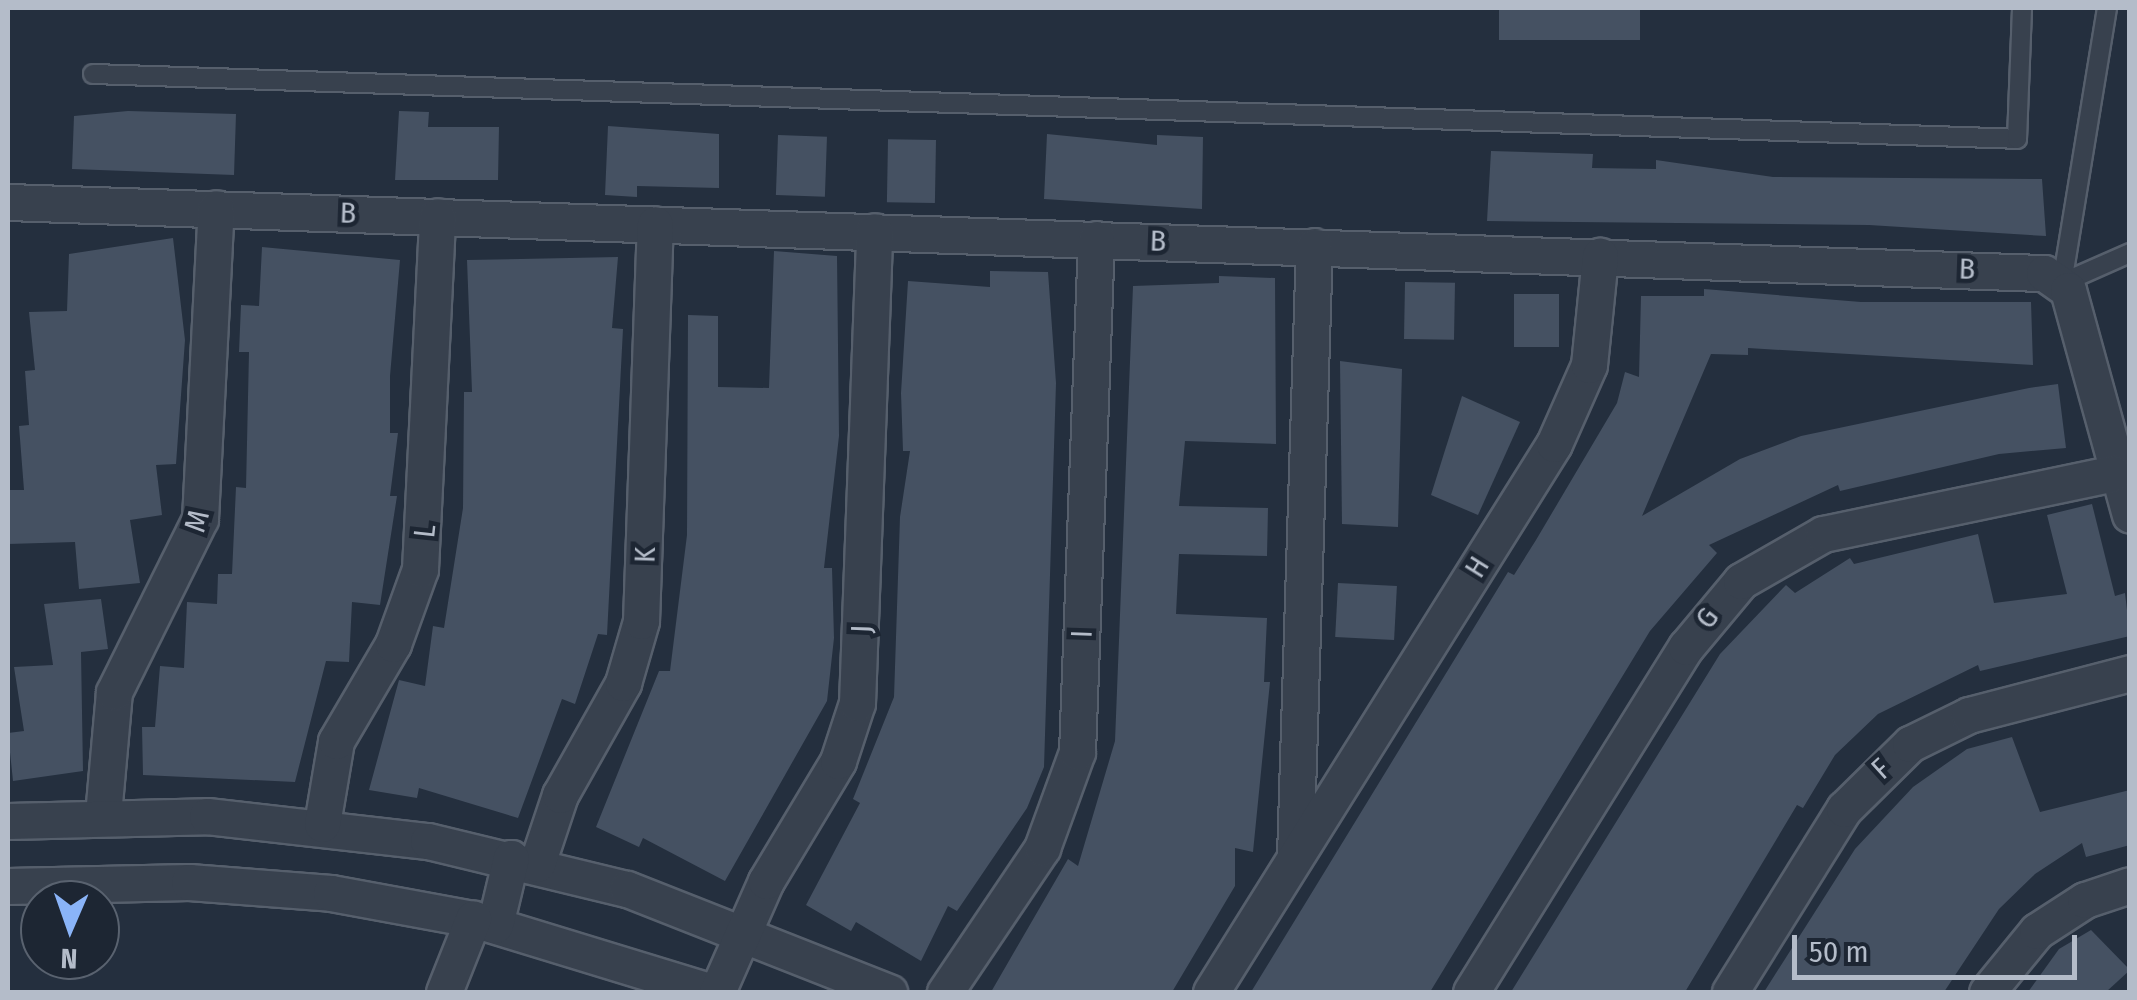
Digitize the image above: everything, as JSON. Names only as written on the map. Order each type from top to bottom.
[{"type":"street","name":"B","points":[[8,202],[2030,272],[2062,283]]},
{"type":"street","name":"M","points":[[104,815],[114,692],[190,546],[206,487],[216,208]]},
{"type":"street","name":"L","points":[[322,824],[336,742],[393,644],[420,569],[437,216]]},
{"type":"street","name":"K","points":[[484,922],[524,861],[623,683],[641,621],[656,224]]},
{"type":"street","name":"J","points":[[700,990],[742,930],[838,762],[857,703],[874,231]]},
{"type":"street","name":"I","points":[[946,992],[1042,848],[1073,768],[1096,239]]},
{"type":"street","points":[[1295,857],[1314,246]]},
{"type":"street","name":"H","points":[[1211,992],[1568,417],[1594,340],[1600,256]]},
{"type":"street","points":[[2062,283],[2114,473],[2130,515]]},
{"type":"street","name":"G","points":[[1470,992],[1702,622],[1753,571],[1793,546],[1854,526],[2114,473]]},
{"type":"street","name":"F","points":[[1730,992],[1844,808],[1897,755],[1970,715],[2130,673]]},
{"type":"street","points":[[8,821],[104,815],[322,824],[524,861],[742,930],[888,992]]},
{"type":"street","points":[[1987,992],[2037,931],[2086,900],[2130,884]]},
{"type":"street","points":[[8,886],[261,886],[484,922],[700,990]]},
{"type":"street","points":[[444,992],[484,922]]},
{"type":"lane","points":[[93,74],[2017,139],[2022,8]]},
{"type":"lane","points":[[2062,283],[2107,8]]},
{"type":"lane","points":[[2062,283],[2130,253]]},
{"type":"building","points":[[1499,8],[1640,8],[1640,40],[1499,40]]},
{"type":"building","points":[[128,111],[236,114],[234,175],[72,169],[74,116]]},
{"type":"building","points":[[399,111],[429,112],[428,127],[499,127],[498,180],[395,180]]},
{"type":"building","points":[[608,126],[719,134],[719,188],[637,186],[637,197],[605,195]]},
{"type":"building","points":[[1047,134],[1157,145],[1157,135],[1203,137],[1202,209],[1044,199]]},
{"type":"building","points":[[778,135],[827,137],[825,197],[776,195]]},
{"type":"building","points":[[888,139],[936,140],[935,203],[887,202]]},
{"type":"building","points":[[1491,151],[1593,154],[1592,168],[1656,169],[1656,160],[1773,177],[2042,179],[2046,236],[1869,225],[1487,221]]},
{"type":"building","points":[[173,238],[185,340],[176,464],[156,465],[162,515],[130,520],[140,583],[79,589],[75,542],[8,544],[8,490],[24,490],[19,426],[29,425],[25,371],[35,370],[29,312],[67,311],[69,254]]},
{"type":"building","points":[[262,247],[400,260],[390,376],[390,433],[398,433],[390,496],[397,496],[380,605],[352,602],[349,662],[326,661],[295,782],[143,775],[142,727],[155,727],[160,666],[184,668],[187,602],[217,604],[218,574],[232,574],[236,487],[246,488],[249,352],[239,352],[241,305],[259,306]]},
{"type":"building","points":[[774,251],[837,256],[839,436],[824,568],[832,568],[834,638],[827,701],[725,881],[643,838],[639,847],[596,827],[659,671],[670,671],[687,535],[688,315],[718,316],[718,387],[769,388]]},
{"type":"building","points":[[618,257],[612,328],[623,329],[607,635],[598,634],[575,704],[562,699],[518,818],[419,788],[417,798],[369,790],[399,680],[425,686],[433,626],[444,628],[463,508],[464,392],[472,392],[467,260]]},
{"type":"building","points":[[990,271],[1048,272],[1056,383],[1044,767],[1027,808],[957,911],[948,906],[921,961],[856,922],[851,931],[806,905],[860,803],[853,799],[894,697],[900,517],[910,451],[903,451],[901,393],[908,281],[990,287]]},
{"type":"building","points":[[1219,276],[1275,278],[1276,444],[1185,441],[1179,506],[1268,508],[1267,556],[1179,554],[1176,614],[1267,618],[1264,682],[1270,682],[1253,852],[1235,848],[1235,886],[1172,992],[991,992],[1068,859],[1078,866],[1115,741],[1133,286],[1219,283]]},
{"type":"building","points":[[1405,282],[1455,283],[1454,340],[1404,339]]},
{"type":"building","points":[[1704,289],[1861,302],[2031,302],[2033,365],[1748,348],[1748,355],[1711,354],[1642,516],[1740,459],[1801,436],[2029,388],[2058,384],[2066,448],[1999,454],[1840,491],[1838,485],[1709,545],[1717,553],[1650,631],[1430,992],[1251,992],[1508,572],[1514,575],[1536,540],[1617,403],[1625,372],[1639,377],[1641,296],[1704,296]]},
{"type":"building","points":[[1514,294],[1559,294],[1559,347],[1514,347]]},
{"type":"building","points":[[1340,361],[1402,369],[1398,527],[1342,524]]},
{"type":"building","points":[[1462,396],[1520,422],[1478,515],[1431,495]]},
{"type":"building","points":[[2092,504],[2115,596],[2125,593],[2130,636],[1980,671],[1978,665],[1878,714],[1835,755],[1803,808],[1797,805],[1685,992],[1511,992],[1720,654],[1786,585],[1795,593],[1850,558],[1854,564],[1978,534],[1994,603],[2067,594],[2047,515]]},
{"type":"building","points":[[1338,583],[1397,586],[1394,640],[1335,637]]},
{"type":"building","points":[[101,599],[108,649],[81,652],[83,771],[13,781],[8,733],[24,731],[14,667],[53,665],[44,604]]},
{"type":"building","points":[[2012,737],[2040,812],[2130,790],[2130,845],[2086,857],[2082,843],[2035,874],[1999,909],[1944,992],[1764,992],[1855,849],[1913,787],[1967,749]]},
{"type":"building","points":[[2091,930],[2130,970],[2106,992],[2028,992],[2059,949]]}]
